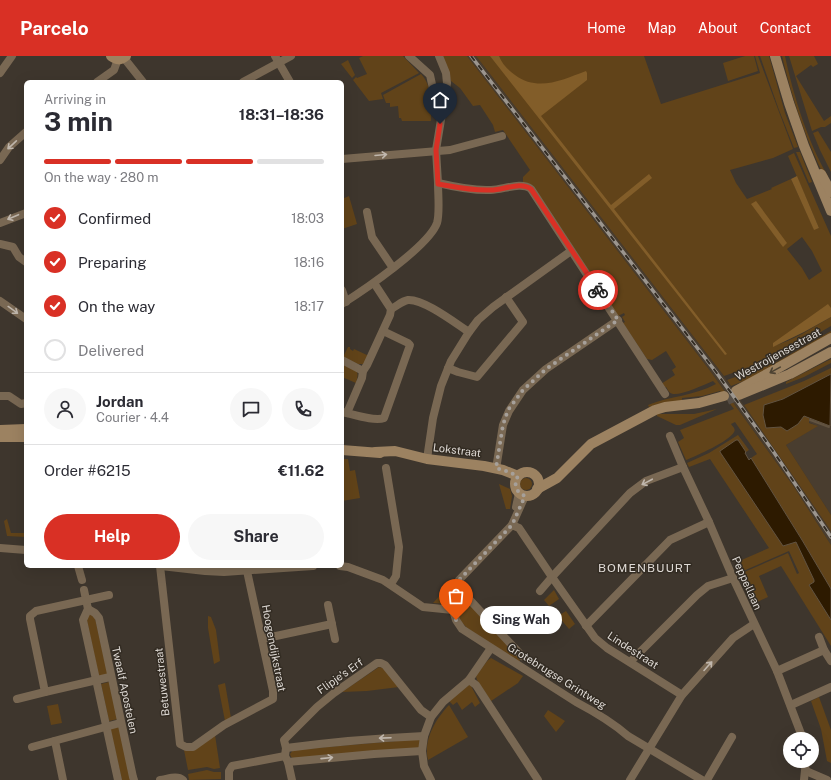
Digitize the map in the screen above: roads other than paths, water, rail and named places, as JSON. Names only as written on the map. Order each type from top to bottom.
[{"type":"main road","points":[[775,56],[797,125],[829,195]]},
{"type":"main road","points":[[780,56],[788,89],[829,195],[831,211]]},
{"type":"main road","name":"Westroijensestraat","points":[[831,338],[737,393],[790,374],[831,352]]},
{"type":"main road","points":[[538,484],[535,475],[528,472],[522,473],[516,480],[515,487],[522,494],[533,494],[538,484],[567,468],[591,444],[655,410],[665,407],[725,398]]},
{"type":"main road","points":[[0,430],[24,429]]},
{"type":"main road","points":[[0,437],[24,437]]},
{"type":"main road","name":"Lokstraat","points":[[344,450],[375,452],[396,451],[427,459],[496,468]]},
{"type":"main road","points":[[496,468],[501,474],[516,480]]},
{"type":"street","points":[[0,73],[12,56]]},
{"type":"street","points":[[246,80],[277,59],[291,56]]},
{"type":"street","points":[[409,56],[430,75],[435,98]]},
{"type":"street","points":[[344,303],[393,268],[426,240],[436,225],[438,219],[438,184],[436,150],[447,83],[446,73],[439,56]]},
{"type":"street","points":[[100,80],[114,70],[120,57],[141,80]]},
{"type":"street","points":[[277,59],[289,80]]},
{"type":"street","points":[[430,75],[446,73]]},
{"type":"street","points":[[0,160],[9,147],[24,134]]},
{"type":"street","points":[[344,159],[450,150],[502,136]]},
{"type":"street","points":[[438,184],[470,190],[491,190],[519,186],[527,186],[531,189],[665,394]]},
{"type":"street","points":[[367,212],[372,237],[393,268]]},
{"type":"street","points":[[0,223],[24,214]]},
{"type":"street","points":[[0,244],[13,247],[19,257],[24,260]]},
{"type":"street","points":[[427,459],[436,405],[441,386],[448,368],[469,332],[485,313],[571,251]]},
{"type":"street","points":[[374,283],[392,309]]},
{"type":"street","points":[[448,368],[477,377],[523,322],[506,297]]},
{"type":"street","points":[[0,301],[24,318]]},
{"type":"street","points":[[383,331],[408,342],[410,345],[387,410],[382,419],[357,416],[344,412],[362,378],[363,371],[392,309],[405,301],[414,301],[434,310],[469,332]]},
{"type":"street","points":[[496,468],[503,425],[508,410],[523,390],[546,369],[618,320]]},
{"type":"street","points":[[344,361],[363,371]]},
{"type":"street","points":[[0,396],[9,396],[21,404],[24,403]]},
{"type":"street","name":"Peppellaan","points":[[670,436],[733,578],[777,671],[801,732]]},
{"type":"street","points":[[540,591],[630,493],[646,481],[683,467]]},
{"type":"street","points":[[386,468],[399,547],[396,576],[391,584]]},
{"type":"street","points":[[344,566],[391,584],[423,607],[453,610],[452,602],[456,585],[513,522],[522,494]]},
{"type":"street","name":"Lindestraat","points":[[513,522],[519,528],[595,638],[607,648],[682,695]]},
{"type":"street","points":[[586,626],[670,540],[709,522]]},
{"type":"street","points":[[0,548],[24,550]]},
{"type":"street","points":[[79,568],[82,580]]},
{"type":"street","name":"Betuwestraat","points":[[161,568],[180,744],[186,747],[193,747],[224,725]]},
{"type":"street","points":[[179,568],[205,571],[247,571],[287,568]]},
{"type":"street","name":"Hoogendijkstraat","points":[[224,725],[273,699],[273,691],[247,571]]},
{"type":"street","points":[[630,662],[697,595],[708,586],[733,578]]},
{"type":"street","points":[[456,585],[522,656]]},
{"type":"street","name":"Twaalf Apostelen","points":[[84,590],[88,609],[83,620],[118,780]]},
{"type":"street","points":[[45,692],[30,616],[36,611],[109,595]]},
{"type":"street","points":[[328,605],[335,639]]},
{"type":"street","name":"Twaalf Apostelen","points":[[88,609],[95,613],[99,618],[110,677],[134,780]]},
{"type":"street","name":"Grotebrugse Grintweg","points":[[453,610],[456,620],[462,629],[619,728],[628,736],[702,780]]},
{"type":"street","points":[[262,639],[332,624]]},
{"type":"street","points":[[630,780],[682,695],[733,638],[754,624]]},
{"type":"street","points":[[819,636],[824,650],[831,662]]},
{"type":"street","points":[[431,780],[424,766],[422,752],[424,736],[431,717],[443,702],[469,680],[491,648]]},
{"type":"street","points":[[777,671],[824,650]]},
{"type":"street","name":"Flipje's Erf","points":[[286,755],[284,740],[316,707],[377,663],[382,663],[385,665],[421,710],[431,717]]},
{"type":"street","points":[[17,699],[110,677]]},
{"type":"street","points":[[469,680],[476,686],[538,780]]},
{"type":"street","points":[[791,705],[831,687]]},
{"type":"street","points":[[32,747],[120,723]]},
{"type":"street","points":[[229,780],[229,771],[232,766],[286,755],[330,742],[424,736]]},
{"type":"street","points":[[707,780],[732,737]]},
{"type":"street","points":[[55,741],[63,780]]},
{"type":"street","points":[[286,755],[422,752]]},
{"type":"street","points":[[286,755],[292,780]]},
{"type":"street","points":[[804,780],[806,771],[827,780]]},
{"type":"street","points":[[160,780],[177,777],[182,778],[183,780]]},
{"type":"waterway","points":[[810,420],[829,427]]},
{"type":"tunnel","points":[[727,400],[738,395]]},
{"type":"railway","points":[[471,56],[716,372],[773,451],[831,537]]},
{"type":"place","name":"Sing Wah","points":[[456,620]]},
{"type":"district","name":"BOMENBUURT","points":[[645,568]]}]
